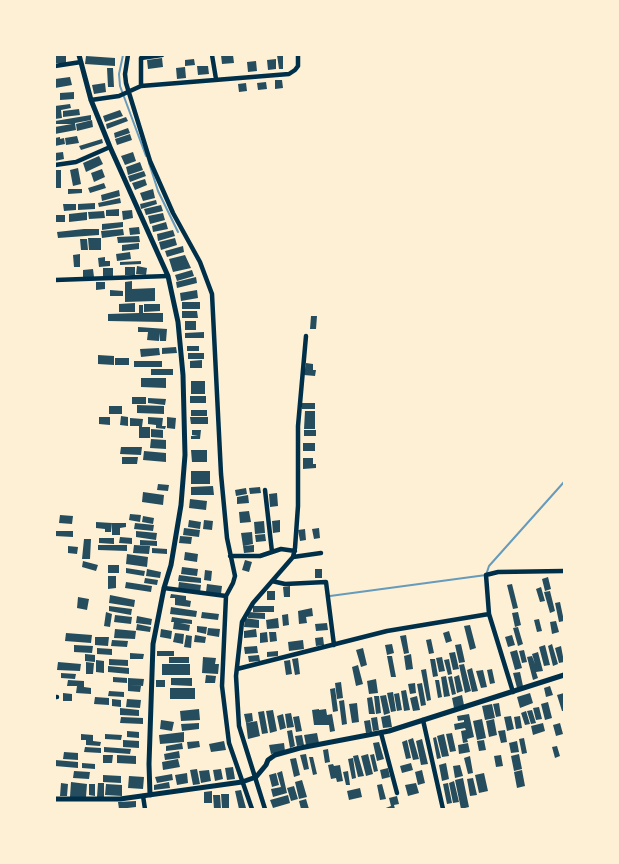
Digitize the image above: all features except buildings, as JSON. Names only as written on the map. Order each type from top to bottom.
[{"type":"street","points":[[79,55],[91,100],[168,276],[178,322],[183,375],[185,456],[181,505],[171,565],[164,588],[153,644],[150,795]]},
{"type":"street","points":[[128,55],[125,74],[127,93],[150,160],[173,213],[198,256],[212,294],[221,474],[234,556],[234,579],[226,596],[222,686],[229,743],[252,809]]},
{"type":"street","points":[[141,86],[141,58],[162,55]]},
{"type":"street","points":[[212,55],[216,79]]},
{"type":"street","points":[[91,100],[118,96],[141,86],[289,74],[298,66],[298,55]]},
{"type":"street","points":[[55,66],[81,62]]},
{"type":"street","points":[[55,165],[76,162],[110,147]]},
{"type":"street","points":[[55,280],[168,276]]},
{"type":"street","points":[[293,557],[292,550],[298,506],[298,426],[306,336]]},
{"type":"street","points":[[265,490],[272,552]]},
{"type":"street","points":[[234,556],[254,557],[281,549],[292,550]]},
{"type":"street","points":[[265,809],[238,726],[237,669],[242,622],[253,603],[293,557],[321,553]]},
{"type":"street","points":[[513,692],[489,614],[486,575],[498,572],[564,571]]},
{"type":"street","points":[[272,581],[285,584],[326,582],[334,645]]},
{"type":"street","points":[[164,588],[226,596]]},
{"type":"street","points":[[237,669],[387,631],[489,614]]},
{"type":"street","points":[[55,799],[109,799],[144,796],[242,782],[255,777],[268,760],[275,755],[300,748],[381,732],[564,675]]},
{"type":"street","points":[[423,720],[443,809]]},
{"type":"street","points":[[381,732],[397,793]]},
{"type":"street","points":[[144,796],[145,809]]},
{"type":"waterway","points":[[123,55],[119,74],[120,86],[146,156]]},
{"type":"waterway","points":[[149,163],[158,191],[178,232]]},
{"type":"waterway","points":[[330,596],[486,575],[489,566],[564,482]]}]
